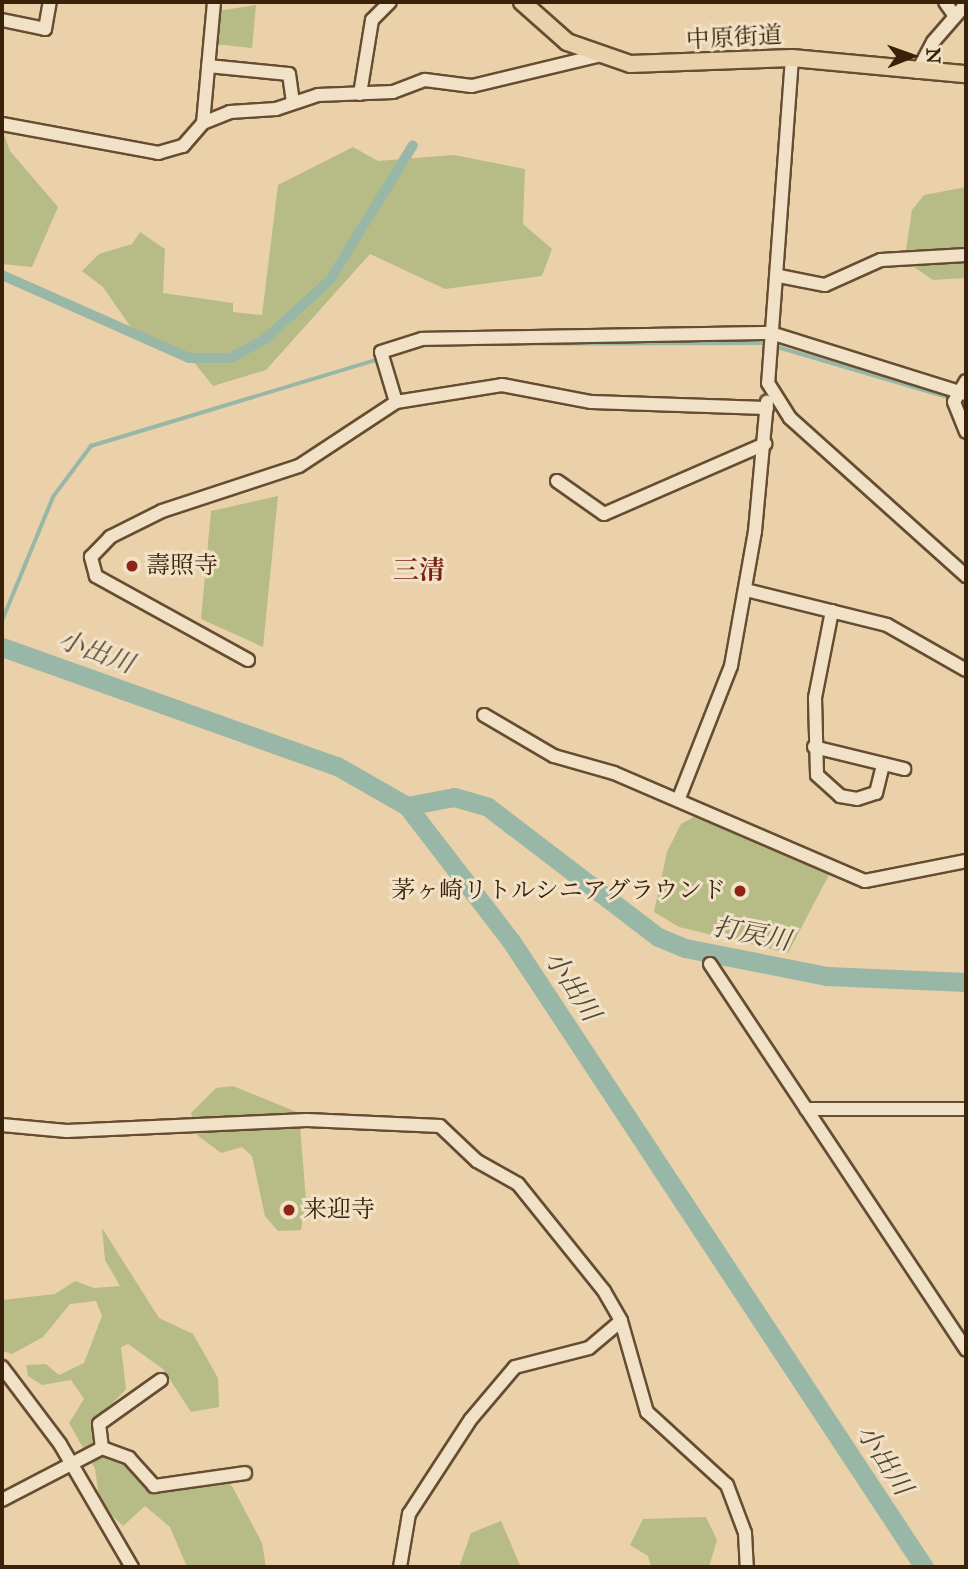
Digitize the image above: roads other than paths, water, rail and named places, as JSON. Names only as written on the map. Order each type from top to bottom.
[{"type":"main road","name":"中原街道","points":[[522,2],[567,43],[597,56],[660,65],[792,58],[966,75]]},
{"type":"street","points":[[2,20],[45,29],[50,2]]},
{"type":"street","points":[[203,123],[214,2]]},
{"type":"street","points":[[360,94],[372,20],[390,2]]},
{"type":"street","points":[[945,2],[954,15]]},
{"type":"street","points":[[917,72],[954,15],[966,4]]},
{"type":"street","points":[[2,124],[158,153],[183,146],[203,123],[230,112],[360,94],[425,80],[472,86],[597,56]]},
{"type":"street","points":[[679,799],[731,666],[746,590],[765,444],[770,341],[779,276],[792,58]]},
{"type":"street","points":[[208,66],[289,74],[293,103]]},
{"type":"street","points":[[779,276],[825,285],[881,260],[966,255]]},
{"type":"street","points":[[396,402],[383,358],[422,339],[770,341],[963,388],[966,432]]},
{"type":"street","points":[[768,383],[790,418],[966,576]]},
{"type":"street","points":[[248,660],[96,576],[90,557],[110,537],[162,511],[299,466],[396,402],[502,386],[591,402],[767,408]]},
{"type":"street","points":[[557,481],[604,514],[765,444]]},
{"type":"street","points":[[746,590],[887,625],[966,670]]},
{"type":"street","points":[[832,611],[815,698],[814,747],[817,775],[840,796],[876,793],[883,764]]},
{"type":"street","points":[[484,715],[554,756],[679,799],[865,881],[966,861]]},
{"type":"street","points":[[814,747],[904,769]]},
{"type":"street","points":[[710,964],[966,1350]]},
{"type":"street","points":[[806,1109],[966,1110]]},
{"type":"street","points":[[2,1125],[67,1131],[307,1121],[440,1126],[527,1194],[621,1321],[647,1412],[727,1485],[745,1533],[747,1567]]},
{"type":"street","points":[[400,1567],[409,1514],[471,1419],[515,1367],[589,1348],[621,1321]]},
{"type":"street","points":[[2,1367],[70,1461],[132,1567]]},
{"type":"street","points":[[102,1448],[99,1424],[161,1380]]},
{"type":"street","points":[[2,1500],[70,1461],[102,1448],[129,1458],[154,1486],[245,1473]]},
{"type":"waterway","points":[[2,275],[189,358],[230,358],[264,340],[330,280],[413,145]]},
{"type":"waterway","points":[[468,344],[764,343],[947,397]]},
{"type":"waterway","points":[[2,621],[53,497],[91,446],[379,359]]},
{"type":"waterway","name":"小出川","points":[[2,647],[337,766],[407,806],[511,941],[924,1567]]},
{"type":"waterway","name":"打戻川","points":[[407,806],[454,797],[488,807],[658,937],[685,948],[827,976],[966,982]]},
{"type":"place","name":"壽照寺","points":[[132,566]]},
{"type":"place","name":"茅ヶ崎リトルシニアグラウンド","points":[[740,891]]},
{"type":"place","name":"来迎寺","points":[[289,1210]]},
{"type":"district","name":"三清","points":[[419,571]]}]
